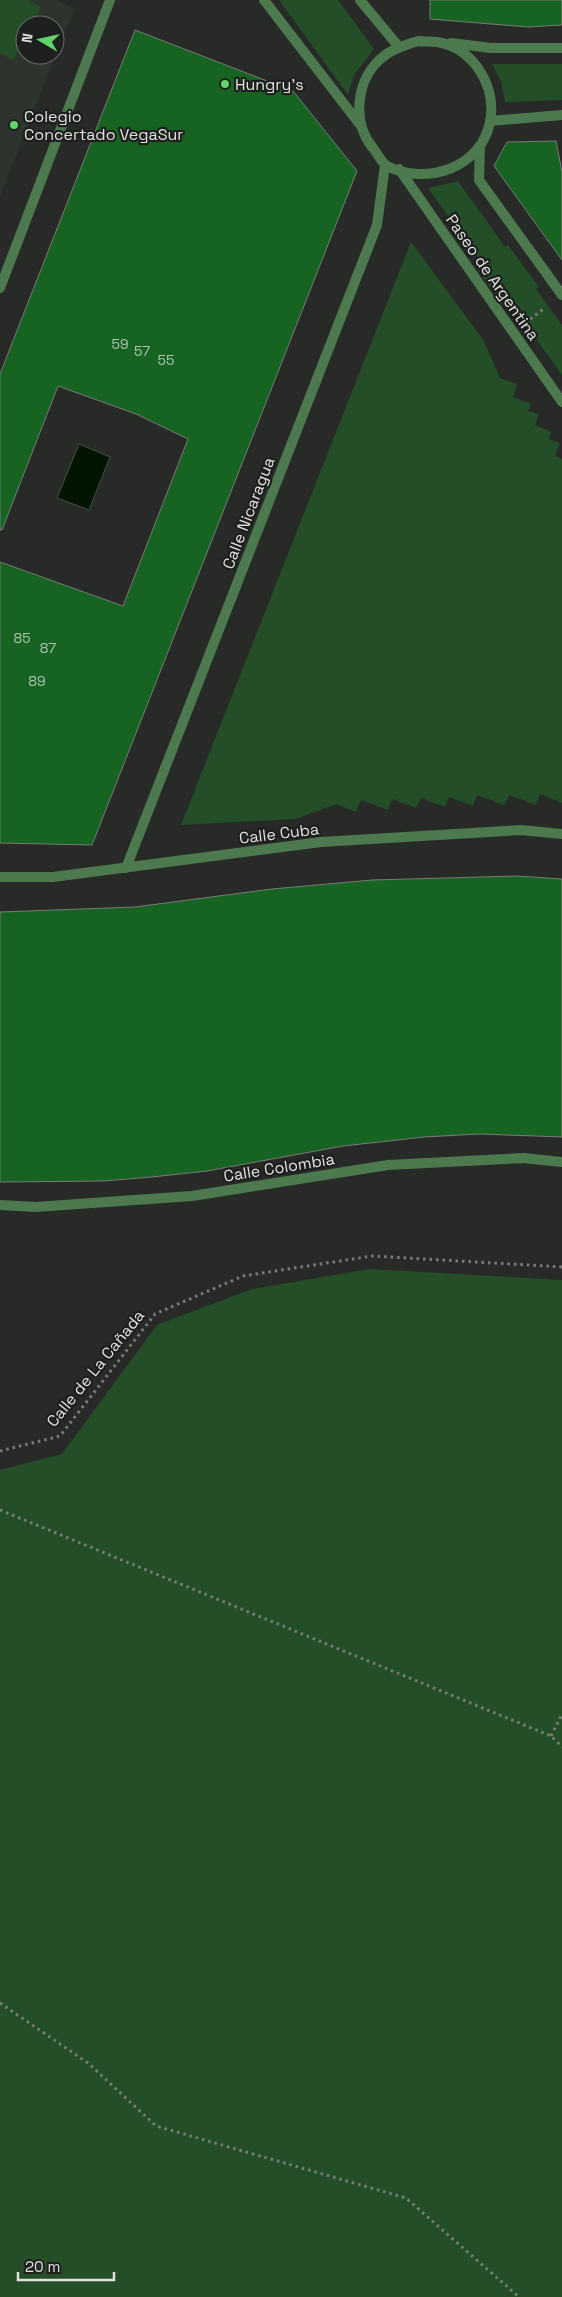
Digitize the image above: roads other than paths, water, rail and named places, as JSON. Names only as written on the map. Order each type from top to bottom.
[{"type":"street","points":[[0,288],[110,0]]},
{"type":"street","points":[[264,0],[361,127],[369,143],[385,165],[421,174],[444,172],[464,162],[480,146],[487,134],[490,121],[492,100],[486,80],[474,62],[458,49],[438,42]]},
{"type":"street","points":[[364,2],[398,46]]},
{"type":"street","points":[[361,127],[359,108],[362,88],[370,71],[382,57],[398,46],[418,41],[491,48],[562,48]]},
{"type":"street","points":[[490,121],[562,115]]},
{"type":"street","points":[[480,146],[479,180],[562,295]]},
{"type":"street","name":"Calle Nicaragua","points":[[126,868],[377,225],[385,165]]},
{"type":"street","name":"Paseo de Argentina","points":[[399,169],[562,402]]},
{"type":"street","name":"Calle Cuba","points":[[0,877],[53,877],[321,842],[521,830],[562,834]]},
{"type":"street","name":"Calle Colombia","points":[[0,1205],[35,1207],[192,1196],[388,1166],[523,1158],[562,1162]]},
{"type":"place","name":"Hungry's","points":[[225,84]]},
{"type":"place","name":"Colegio Concertado VegaSur","points":[[14,125]]}]
